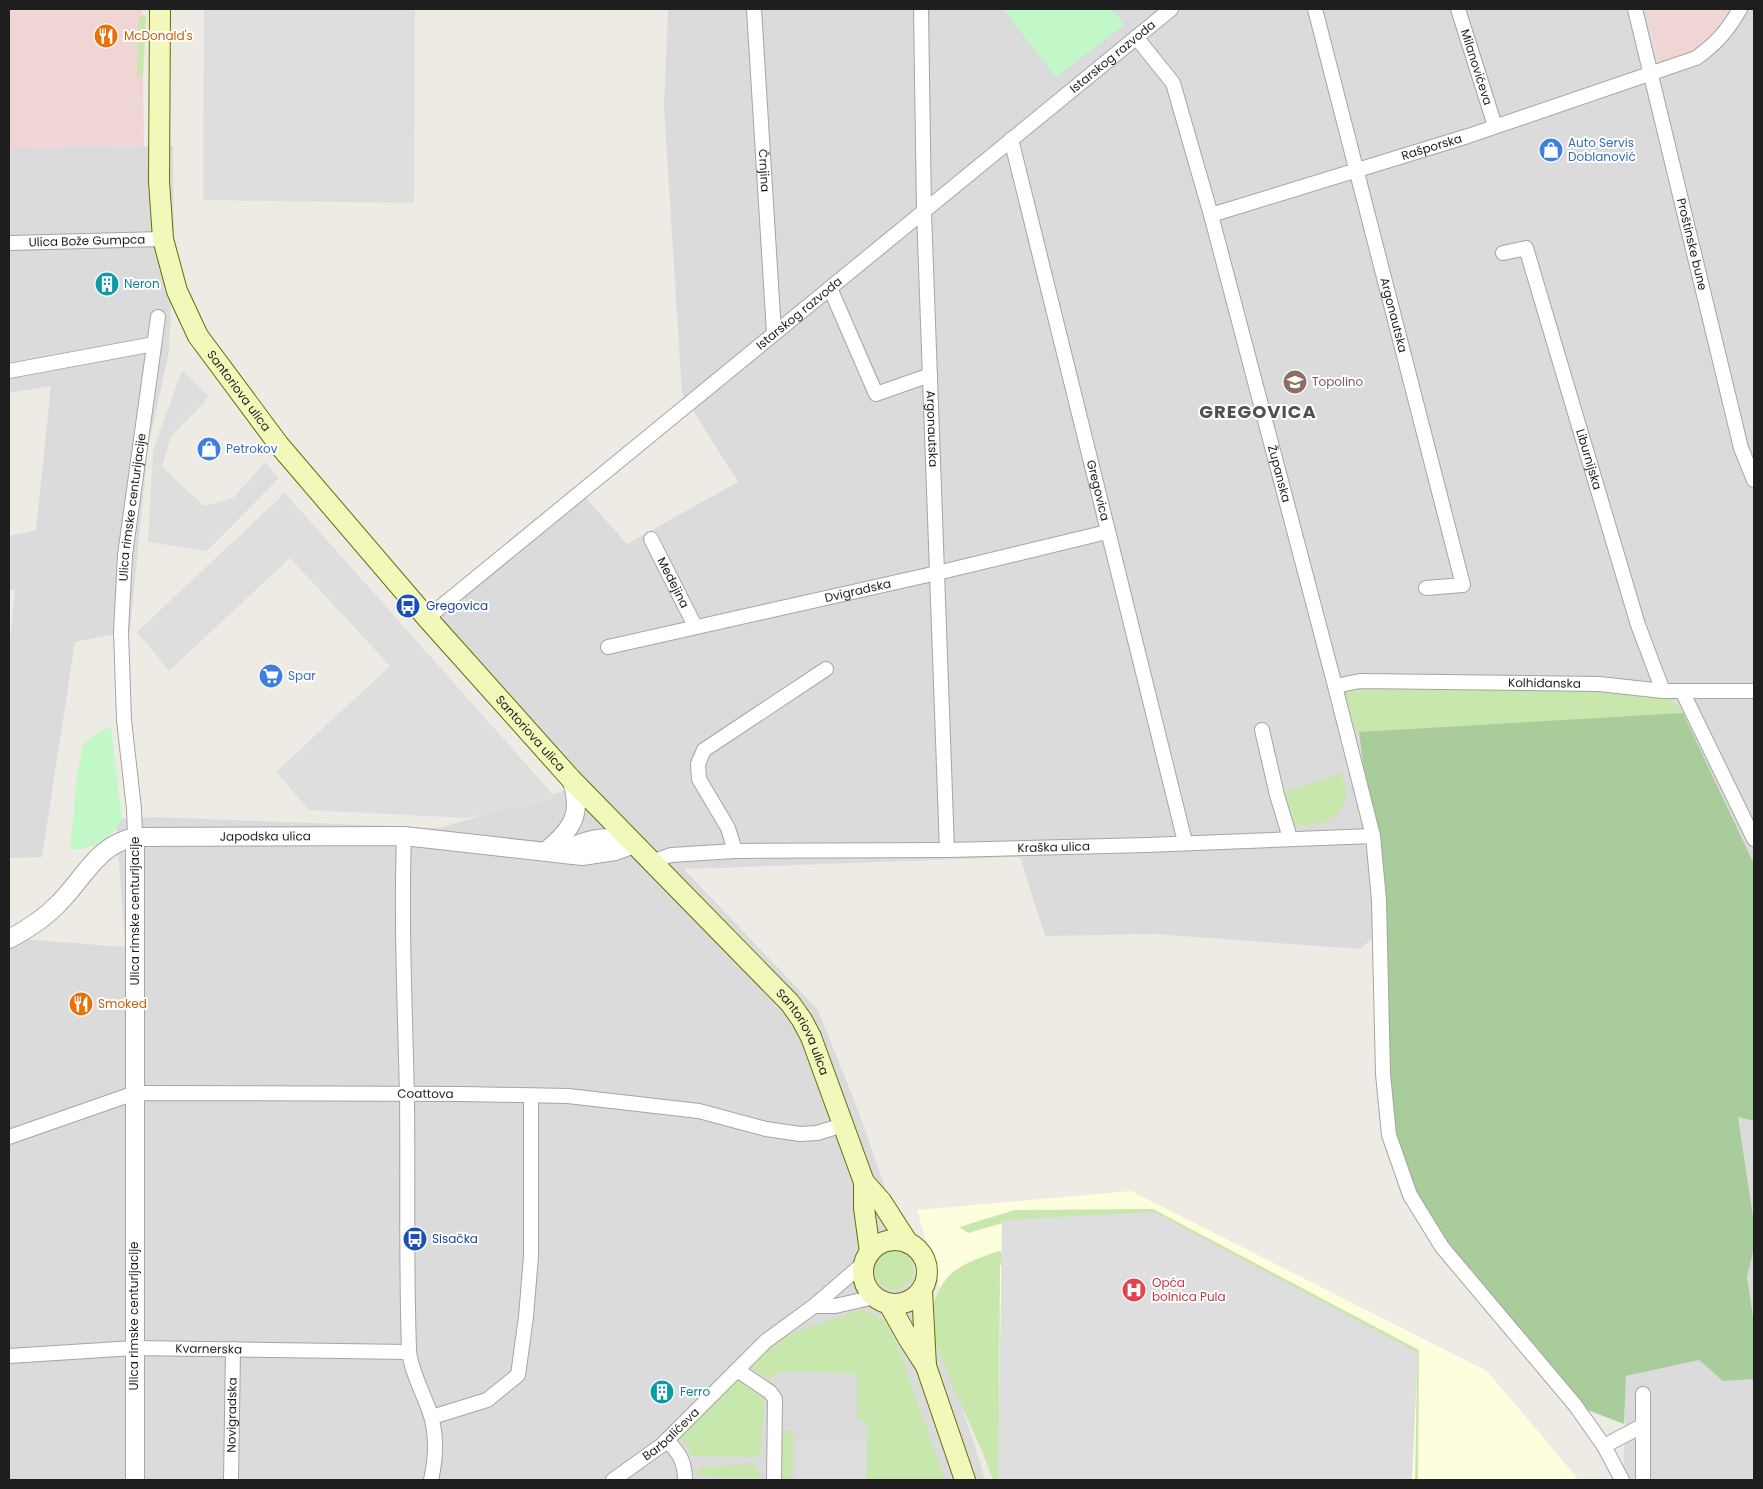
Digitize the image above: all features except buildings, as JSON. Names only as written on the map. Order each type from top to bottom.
[{"type":"main road","points":[[160,9],[159,181],[163,239]]},
{"type":"main road","name":"Santoriova ulica","points":[[163,239],[177,290],[198,336],[279,445],[427,618],[571,779],[790,1003],[802,1020],[811,1037],[864,1182],[868,1257]]},
{"type":"main road","name":"Santoriova ulica","points":[[864,1182],[881,1201],[908,1243]]},
{"type":"main road","points":[[926,1366],[922,1290],[927,1275],[926,1264],[922,1254],[908,1243],[898,1240],[888,1241],[878,1245],[868,1257],[863,1272],[865,1281],[868,1290],[882,1300],[926,1366],[966,1480]]},
{"type":"main road","points":[[882,1300],[898,1304],[908,1302],[922,1290]]},
{"type":"street","name":"Črnjina","points":[[754,9],[774,333]]},
{"type":"street","name":"Argonautska","points":[[921,9],[924,212],[947,850]]},
{"type":"street","name":"Istarskog razvoda","points":[[427,618],[1171,9]]},
{"type":"street","name":"Argonautska","points":[[1315,9],[1463,585],[1426,588]]},
{"type":"street","name":"Milanovićeva","points":[[1458,9],[1495,126]]},
{"type":"street","name":"Proštinske bune","points":[[1635,9],[1741,448],[1754,480]]},
{"type":"street","name":"Rašporska","points":[[1211,215],[1468,136],[1696,58],[1715,44],[1734,21],[1740,9]]},
{"type":"street","name":"Županska","points":[[1136,37],[1173,83],[1211,215],[1373,836],[1379,900],[1383,1074],[1389,1135],[1410,1195],[1442,1247],[1575,1405],[1604,1446],[1622,1480]]},
{"type":"street","name":"Gregovica","points":[[1011,139],[1185,842]]},
{"type":"street","name":"Ulica Bože Gumpca","points":[[9,243],[163,239]]},
{"type":"street","name":"Liburnijska","points":[[1503,253],[1526,248],[1633,608],[1662,691]]},
{"type":"street","points":[[830,288],[876,394],[930,376]]},
{"type":"street","name":"Ulica rimske centurijacije","points":[[135,1480],[136,837],[124,720],[122,625],[125,555],[158,317]]},
{"type":"street","points":[[9,371],[154,344]]},
{"type":"street","name":"Dvigradska","points":[[608,647],[937,573],[1108,532]]},
{"type":"street","name":"Medejina","points":[[651,539],[696,626]]},
{"type":"street","points":[[735,851],[728,828],[699,779],[698,764],[704,750],[826,669]]},
{"type":"street","name":"Kolhiđanska","points":[[1335,686],[1360,681],[1599,684],[1662,691],[1754,691]]},
{"type":"street","points":[[1682,691],[1754,840]]},
{"type":"street","points":[[1262,730],[1277,795],[1290,838]]},
{"type":"street","points":[[553,852],[568,831],[575,817],[577,805],[576,792],[571,779]]},
{"type":"street","points":[[404,836],[404,994],[409,1352],[435,1429],[434,1466],[431,1480]]},
{"type":"street","name":"Japodska ulica","points":[[9,939],[43,917],[58,904],[84,876],[98,856],[110,846],[125,839],[136,837],[404,836],[553,852]]},
{"type":"street","name":"Kraška ulica","points":[[651,862],[671,855],[735,851],[947,850],[1373,836]]},
{"type":"street","points":[[553,852],[591,839],[607,837],[631,841]]},
{"type":"street","name":"Coattova","points":[[9,1137],[135,1093],[568,1096],[699,1112],[766,1129],[800,1134],[817,1133],[844,1125]]},
{"type":"street","points":[[432,1417],[487,1400],[518,1375],[526,1317],[530,1256],[532,1096]]},
{"type":"street","name":"Barbalićeva","points":[[613,1480],[667,1440],[766,1341],[814,1306],[868,1257]]},
{"type":"street","points":[[814,1306],[835,1306],[882,1300]]},
{"type":"street","name":"Kvarnerska","points":[[9,1356],[134,1348],[409,1352]]},
{"type":"street","name":"Novigradska","points":[[231,1480],[233,1349]]},
{"type":"street","points":[[737,1370],[770,1392],[776,1399],[774,1480]]},
{"type":"street","points":[[1643,1394],[1643,1480]]},
{"type":"street","points":[[1604,1446],[1642,1426]]},
{"type":"street","points":[[667,1440],[679,1452],[685,1472],[685,1480]]},
{"type":"shaded area","points":[[9,9],[142,9],[144,146],[9,148]]},
{"type":"shaded area","points":[[204,9],[415,9],[414,203],[203,200]]},
{"type":"shaded area","points":[[668,9],[1645,9],[1659,67],[1738,9],[1754,9],[1754,864],[1683,713],[1361,740],[1373,836],[1380,931],[1360,949],[1154,934],[1045,936],[1020,857],[684,869],[818,1010],[858,1110],[972,1437],[985,1480],[9,1480],[9,938],[125,947],[116,819],[154,817],[439,828],[587,784],[436,617],[585,497],[627,544],[738,482],[682,393],[664,107]]},
{"type":"shaded area","points":[[1645,9],[1738,9],[1714,43],[1660,67]]},
{"type":"shaded area","points":[[173,146],[174,233],[169,352],[148,447],[130,631],[75,642],[42,857],[9,858],[9,651],[15,590],[9,590],[9,536],[36,530],[51,386],[9,393],[9,148]]},
{"type":"shaded area","points":[[182,370],[208,396],[203,404],[171,436],[162,467],[204,506],[233,498],[265,462],[279,478],[207,551],[148,542],[153,451]]},
{"type":"shaded area","points":[[285,493],[558,800],[467,818],[309,810],[276,772],[390,666],[290,558],[169,671],[137,632]]},
{"type":"shaded area","points":[[1738,1117],[1754,1121],[1754,1223]]},
{"type":"shaded area","name":"Opća bolnica Pula","points":[[1131,1191],[1487,1371],[1579,1480],[997,1480],[917,1210]]},
{"type":"shaded area","name":"Opća bolnica Pula","points":[[1154,1212],[1418,1353],[1412,1480],[998,1480],[1002,1220]]},
{"type":"shaded area","points":[[1754,1248],[1754,1323],[1747,1277]]},
{"type":"shaded area","points":[[1699,1360],[1723,1381],[1754,1379],[1754,1480],[1623,1480],[1626,1376]]},
{"type":"shaded area","points":[[798,1440],[865,1440],[865,1480],[797,1480]]},
{"type":"green space","points":[[1003,9],[1112,9],[1124,25],[1056,77]]},
{"type":"green space","points":[[143,15],[146,16],[143,76],[137,77],[138,21]]},
{"type":"green space","points":[[1335,686],[1663,691],[1683,713],[1359,732],[1347,731]]},
{"type":"green space","points":[[1683,713],[1754,864],[1754,1121],[1738,1117],[1754,1223],[1754,1248],[1747,1277],[1754,1323],[1754,1379],[1723,1381],[1699,1360],[1626,1376],[1624,1424],[1575,1405],[1442,1247],[1389,1135],[1373,836],[1359,732]]},
{"type":"green space","points":[[111,726],[122,819],[112,833],[101,842],[87,848],[70,850],[77,774],[83,745],[94,735]]},
{"type":"green space","points":[[1342,773],[1347,798],[1339,812],[1324,823],[1287,827],[1277,795]]},
{"type":"green space","points":[[1153,1209],[1419,1350],[1418,1480],[1415,1480],[1417,1367],[1406,1371],[1010,1221],[968,1233],[959,1227],[1015,1210]]},
{"type":"green space","points":[[894,1249],[908,1255],[914,1269],[908,1283],[894,1289],[880,1283],[874,1269],[880,1255]]},
{"type":"green space","points":[[999,1251],[1007,1256],[1009,1264],[1000,1265],[999,1480],[993,1480],[936,1344],[931,1322],[935,1299],[946,1279],[967,1263]]},
{"type":"green space","points":[[861,1309],[886,1321],[899,1350],[945,1480],[867,1480],[867,1421],[857,1420],[857,1375],[846,1373],[778,1372],[769,1380],[746,1364],[767,1342]]},
{"type":"green space","points":[[737,1372],[765,1393],[761,1452],[756,1457],[690,1456],[688,1448],[676,1433]]},
{"type":"green space","points":[[778,1431],[793,1431],[792,1480],[777,1480]]},
{"type":"green space","points":[[756,1464],[760,1476],[757,1478],[696,1476],[700,1467]]},
{"type":"place","name":"McDonald's","points":[[106,36]]},
{"type":"place","name":"Auto Servis Doblanović","points":[[1551,150]]},
{"type":"place","name":"Neron","points":[[107,284]]},
{"type":"place","name":"Topolino","points":[[1295,382]]},
{"type":"place","name":"Petrokov","points":[[209,449]]},
{"type":"place","name":"Gregovica","points":[[408,606]]},
{"type":"place","name":"Spar","points":[[271,676]]},
{"type":"place","name":"Smoked","points":[[81,1004]]},
{"type":"place","name":"Sisačka","points":[[415,1239]]},
{"type":"place","name":"Opća bolnica Pula","points":[[1134,1290]]},
{"type":"place","name":"Ferro","points":[[662,1392]]},
{"type":"district","name":"GREGOVICA","points":[[1258,412]]}]
